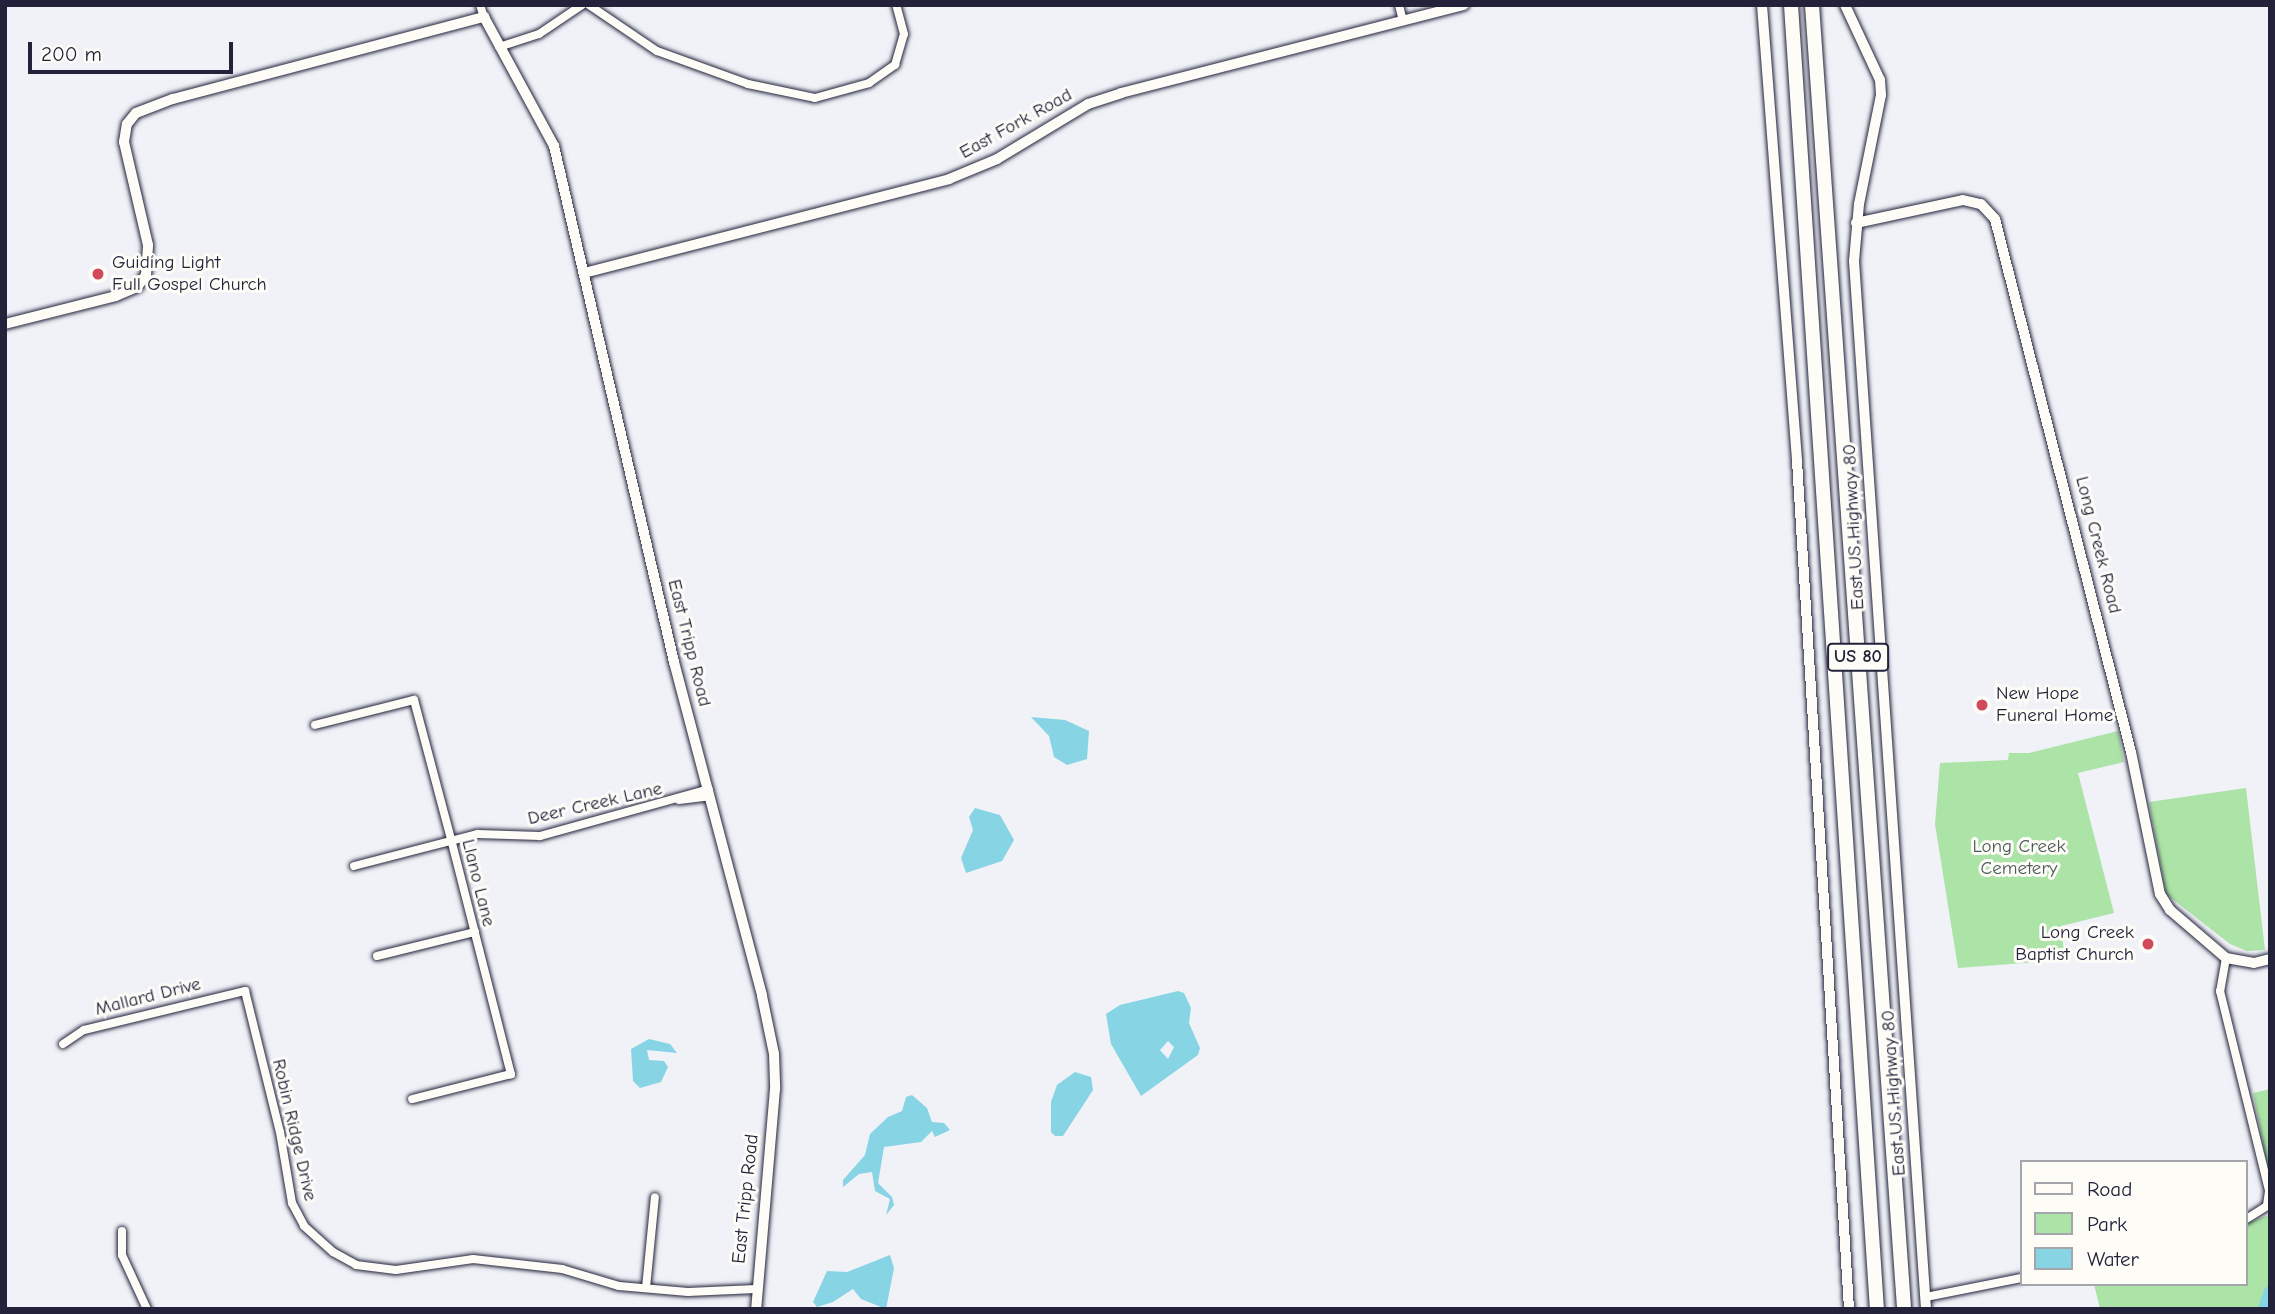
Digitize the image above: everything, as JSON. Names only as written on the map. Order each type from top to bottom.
[{"type":"highway","points":[[1779,5],[1796,88]]},
{"type":"highway","name":"US 80","points":[[1791,5],[1877,1309]]},
{"type":"highway","name":"US 80","points":[[1812,5],[1904,1309]]},
{"type":"main road","points":[[1762,5],[1797,461],[1849,1309]]},
{"type":"main road","name":"East US Highway 80","points":[[1845,5],[1880,80],[1881,96],[1856,223],[1854,261],[1877,635],[1926,1303]]},
{"type":"street","name":"East Tripp Road","points":[[481,5],[499,47],[549,133],[636,484],[635,499],[710,792],[775,1065],[756,1309]]},
{"type":"street","points":[[499,47],[539,34],[582,5]]},
{"type":"street","points":[[590,5],[657,51],[748,84],[815,98],[869,83],[894,65],[904,34],[896,5]]},
{"type":"street","points":[[1399,5],[1403,21]]},
{"type":"street","name":"East Fork Road","points":[[584,273],[949,179],[997,159],[1088,104],[1464,5]]},
{"type":"street","points":[[5,324],[116,296],[137,287],[146,275],[148,245],[124,142],[127,124],[136,113],[173,99],[484,17]]},
{"type":"street","name":"Long Creek Road","points":[[1856,223],[1963,200],[1981,204],[1995,219],[2131,752],[2160,894],[2170,909],[2226,958]]},
{"type":"street","name":"Llano Lane","points":[[315,725],[414,699],[451,839],[511,1074],[412,1099]]},
{"type":"street","name":"Deer Creek Lane","points":[[354,866],[478,834],[540,836],[710,792]]},
{"type":"street","points":[[377,956],[474,932]]},
{"type":"street","points":[[2247,1219],[2267,1206],[2269,1191],[2220,992],[2226,958],[2254,963],[2270,959]]},
{"type":"street","name":"Robin Ridge Drive","points":[[245,991],[280,1132],[292,1203],[304,1226],[333,1252],[356,1265],[396,1270],[473,1259],[562,1269],[620,1286],[646,1289],[688,1292],[756,1289]]},
{"type":"street","name":"Mallard Drive","points":[[63,1044],[84,1030],[245,991]]},
{"type":"street","points":[[646,1289],[655,1197]]},
{"type":"street","points":[[122,1231],[122,1255],[147,1309]]},
{"type":"street","points":[[1926,1303],[2020,1278]]},
{"type":"green space","name":"Long Creek Cemetery","points":[[2118,731],[2124,762],[2078,773],[2114,913],[2061,926],[2065,960],[1958,968],[1935,824],[1940,763],[2008,760],[2009,753],[2029,753]]},
{"type":"green space","points":[[2246,788],[2265,950],[2247,951],[2230,944],[2166,894],[2149,802]]},
{"type":"green space","points":[[2270,1089],[2270,1178],[2253,1093]]},
{"type":"green space","points":[[2270,1215],[2270,1309],[2100,1309],[2094,1286],[2247,1286],[2247,1222]]},
{"type":"water","points":[[1031,717],[1065,720],[1089,731],[1087,759],[1067,765],[1054,757],[1049,736]]},
{"type":"water","points":[[975,808],[1000,815],[1014,840],[1002,861],[966,873],[961,858],[973,830],[969,817]]},
{"type":"water","points":[[1178,991],[1184,993],[1191,1008],[1189,1023],[1200,1048],[1198,1055],[1141,1096],[1111,1044],[1106,1014],[1120,1005]],"holes":[[[1168,1041],[1174,1047],[1168,1059],[1160,1050]]]},
{"type":"water","points":[[649,1039],[670,1044],[677,1053],[647,1050],[649,1060],[664,1061],[668,1067],[661,1082],[640,1088],[633,1081],[631,1049]]},
{"type":"water","points":[[1075,1072],[1091,1077],[1093,1090],[1063,1136],[1055,1136],[1051,1132],[1051,1102],[1057,1085]]},
{"type":"water","points":[[912,1095],[927,1108],[932,1122],[944,1123],[950,1130],[935,1137],[932,1131],[921,1142],[884,1147],[878,1183],[892,1197],[894,1205],[886,1215],[890,1199],[875,1191],[872,1172],[859,1174],[843,1187],[843,1180],[865,1155],[870,1134],[888,1117],[902,1111],[906,1097]]},
{"type":"water","points":[[890,1255],[894,1268],[886,1309],[861,1299],[853,1289],[833,1302],[817,1307],[813,1302],[827,1271],[847,1272]]},
{"type":"waterway","points":[[2264,1309],[2270,1292]]},
{"type":"place","name":"Guiding Light Full Gospel Church","points":[[98,274]]},
{"type":"place","name":"New Hope Funeral Home","points":[[1982,705]]},
{"type":"place","name":"Long Creek Baptist Church","points":[[2148,944]]}]
